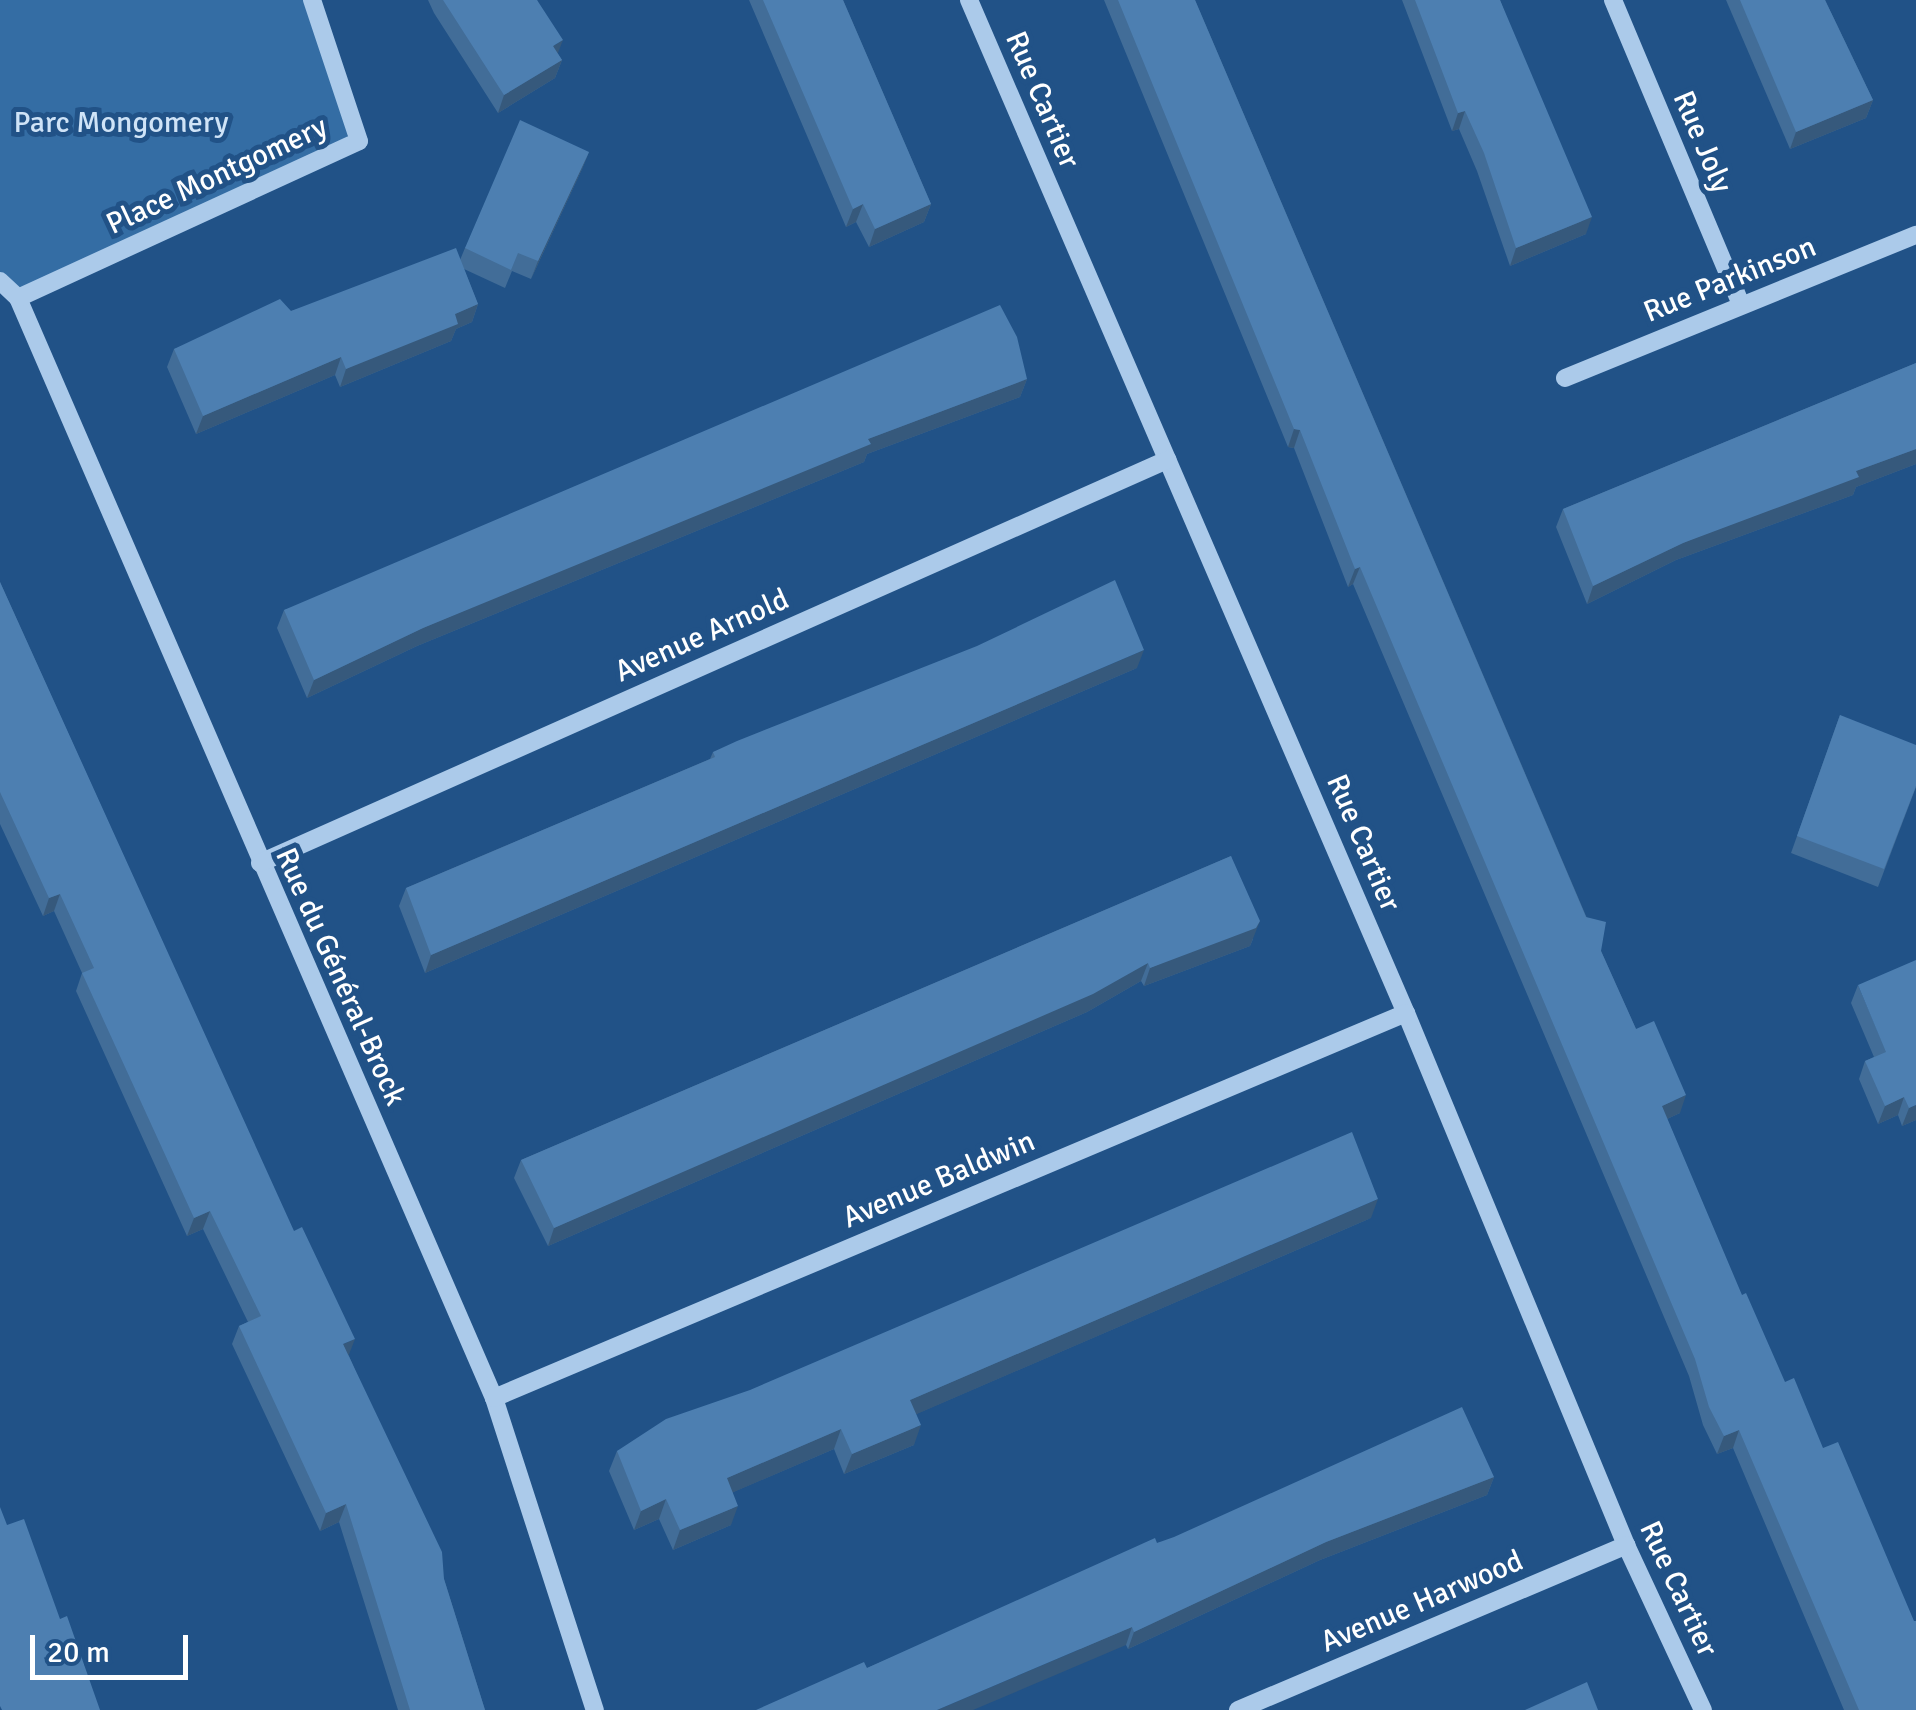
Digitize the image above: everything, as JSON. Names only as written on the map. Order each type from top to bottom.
[{"type":"street","name":"Place Montgomery","points":[[18,298],[359,141],[312,0]]},
{"type":"street","name":"Rue Cartier","points":[[969,0],[1406,1012],[1626,1546],[1703,1710]]},
{"type":"street","name":"Rue Joly","points":[[1613,0],[1741,305]]},
{"type":"street","name":"Rue Parkinson","points":[[1565,378],[1916,236]]},
{"type":"street","name":"Rue du Général-Brock","points":[[0,281],[18,298],[494,1398],[595,1710]]},
{"type":"street","name":"Avenue Arnold","points":[[260,863],[1166,460]]},
{"type":"street","name":"Avenue Baldwin","points":[[494,1398],[1406,1012]]},
{"type":"street","name":"Avenue Harwood","points":[[1238,1710],[1626,1546]]},
{"type":"green space","name":"Parc Mongomery","points":[[0,0],[319,0],[356,124],[331,159],[18,298],[0,281]]},
{"type":"building","points":[[443,0],[537,0],[563,40],[553,46],[562,60],[504,95]]},
{"type":"building","points":[[763,0],[843,0],[931,204],[875,229],[863,204],[853,209]]},
{"type":"building","points":[[1118,0],[1195,0],[1586,917],[1606,922],[1601,951],[1636,1029],[1654,1021],[1686,1095],[1662,1106],[1742,1295],[1746,1293],[1785,1382],[1794,1378],[1823,1448],[1838,1442],[1916,1621],[1916,1710],[1859,1710],[1739,1430],[1724,1436],[1709,1407],[1695,1359],[1360,567],[1355,569],[1300,430],[1294,429]]},
{"type":"building","points":[[1415,0],[1500,0],[1592,217],[1516,248],[1484,153],[1465,111],[1458,113]]},
{"type":"building","points":[[1740,0],[1825,0],[1873,100],[1796,132]]},
{"type":"building","points":[[520,120],[589,152],[538,261],[518,253],[511,270],[465,248]]},
{"type":"building","points":[[456,248],[478,304],[455,314],[458,324],[346,369],[341,357],[203,416],[174,349],[280,299],[291,311]]},
{"type":"building","points":[[1000,305],[1017,337],[1027,379],[868,439],[871,444],[423,628],[314,680],[284,610]]},
{"type":"building","points":[[1916,363],[1916,449],[1856,471],[1859,477],[1683,543],[1593,586],[1563,509]]},
{"type":"building","points":[[1115,580],[1144,650],[431,955],[406,888],[715,757],[713,752],[737,741],[977,646]]},
{"type":"building","points":[[0,582],[294,1231],[302,1227],[355,1339],[343,1344],[442,1552],[444,1579],[485,1710],[410,1710],[346,1504],[326,1513],[239,1326],[261,1316],[210,1211],[194,1218],[82,973],[94,968],[60,894],[49,898],[0,792]]},
{"type":"building","points":[[1840,715],[1916,745],[1916,786],[1884,869],[1797,836]]},
{"type":"building","points":[[1231,856],[1260,921],[1256,928],[1150,968],[1148,963],[1093,994],[554,1228],[521,1160]]},
{"type":"building","points":[[1916,960],[1916,1105],[1909,1108],[1904,1097],[1885,1106],[1865,1061],[1886,1052],[1858,985]]},
{"type":"building","points":[[1352,1132],[1378,1199],[910,1400],[921,1425],[852,1454],[841,1429],[727,1478],[738,1506],[680,1530],[666,1499],[641,1511],[617,1451],[666,1419],[750,1390]]},
{"type":"building","points":[[1462,1407],[1494,1477],[1326,1542],[1134,1632],[1132,1627],[937,1710],[756,1710],[864,1662],[867,1668],[1155,1538],[1157,1543],[1174,1537]]},
{"type":"building","points":[[0,1507],[7,1525],[24,1519],[60,1619],[67,1616],[100,1710],[2,1710],[0,1706]]},
{"type":"building","points":[[1587,1682],[1598,1710],[1525,1710]]}]
